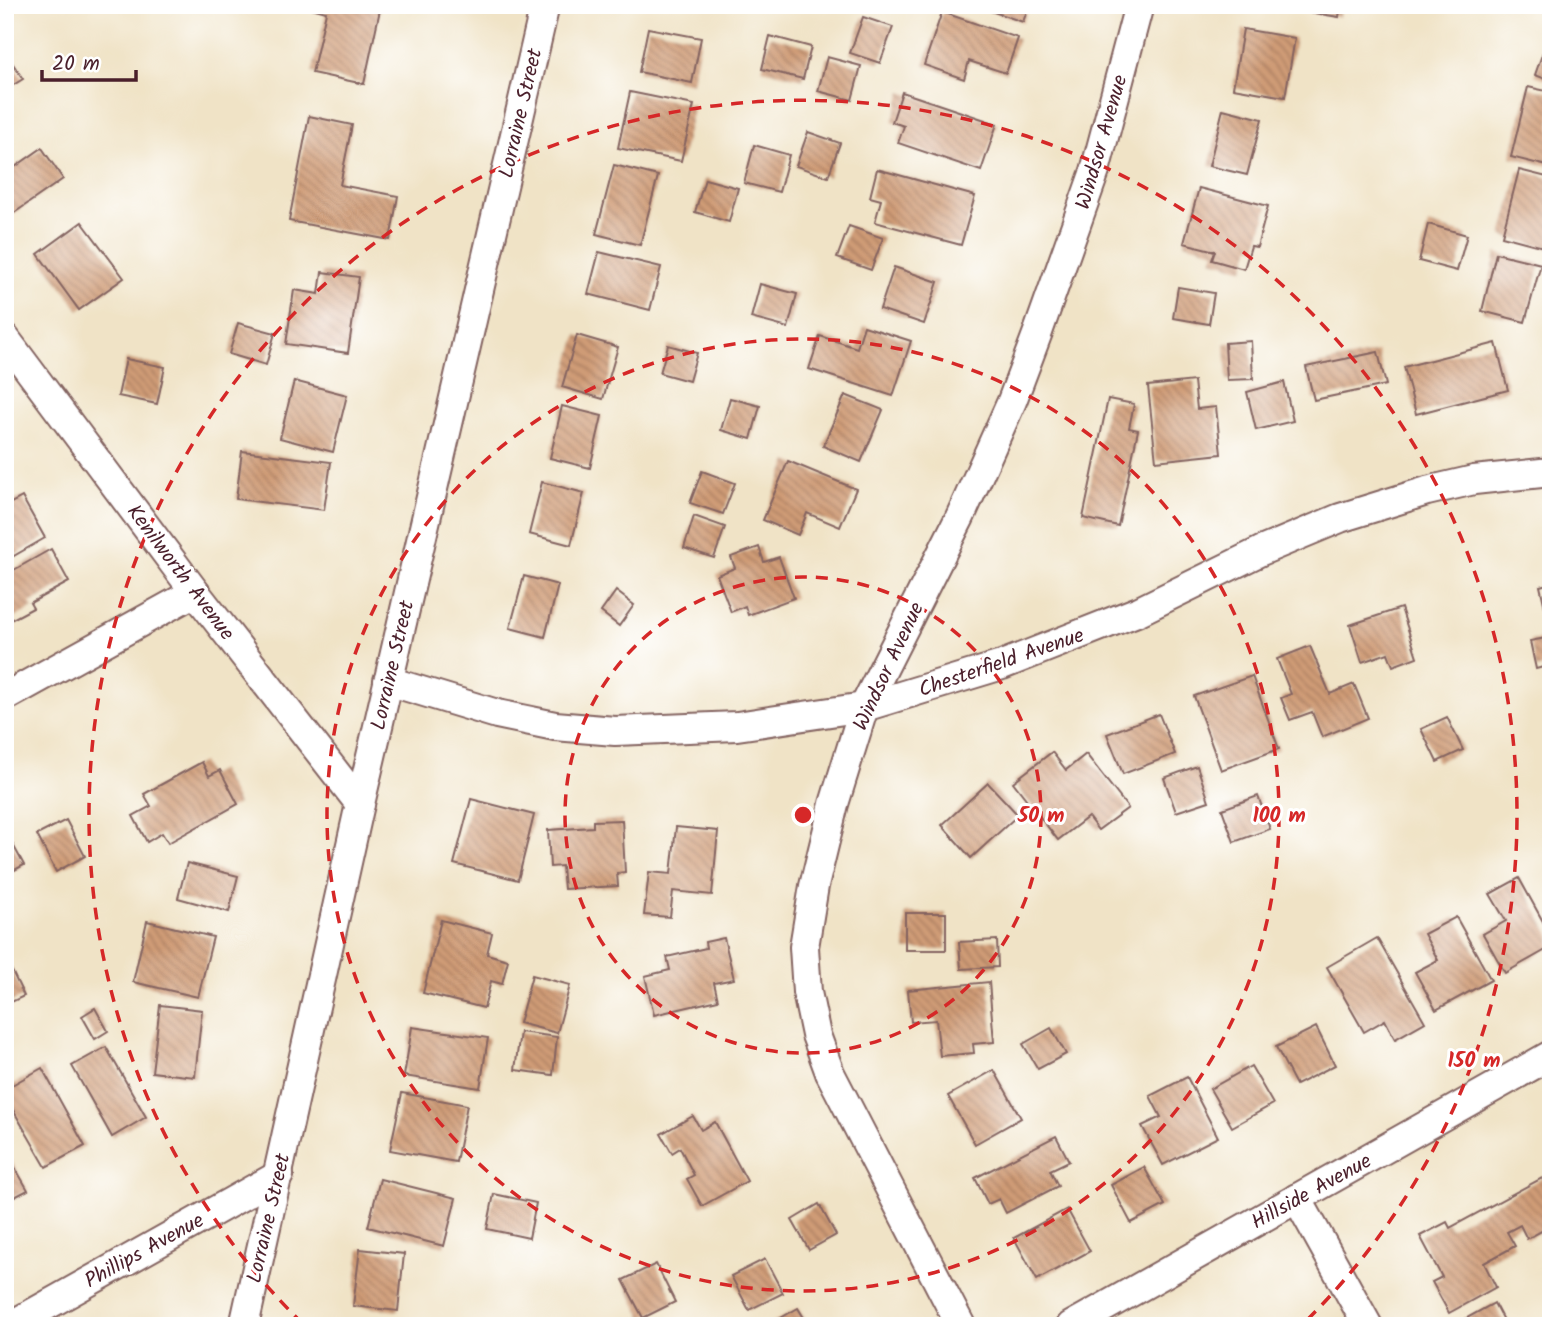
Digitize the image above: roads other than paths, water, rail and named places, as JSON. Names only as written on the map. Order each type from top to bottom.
[{"type":"street","name":"Lorraine Street","points":[[244,1326],[388,681],[545,5]]},
{"type":"street","name":"Windsor Avenue","points":[[961,1326],[830,1073],[816,1035],[807,992],[804,947],[814,886],[834,804],[864,708],[960,517],[1012,401],[1095,172],[1139,5]]},
{"type":"street","name":"Kenilworth Avenue","points":[[5,338],[195,592],[360,804]]},
{"type":"street","name":"Chesterfield Avenue","points":[[388,681],[497,714],[555,726],[615,731],[737,726],[864,708],[1002,665],[1139,611],[1261,551],[1340,518],[1462,483],[1551,472]]},
{"type":"street","points":[[5,697],[195,592]]},
{"type":"street","name":"Hillside Avenue","points":[[1071,1326],[1551,1055]]},
{"type":"street","name":"Phillips Avenue","points":[[10,1326],[279,1175]]},
{"type":"street","points":[[1297,1198],[1368,1326]]}]
